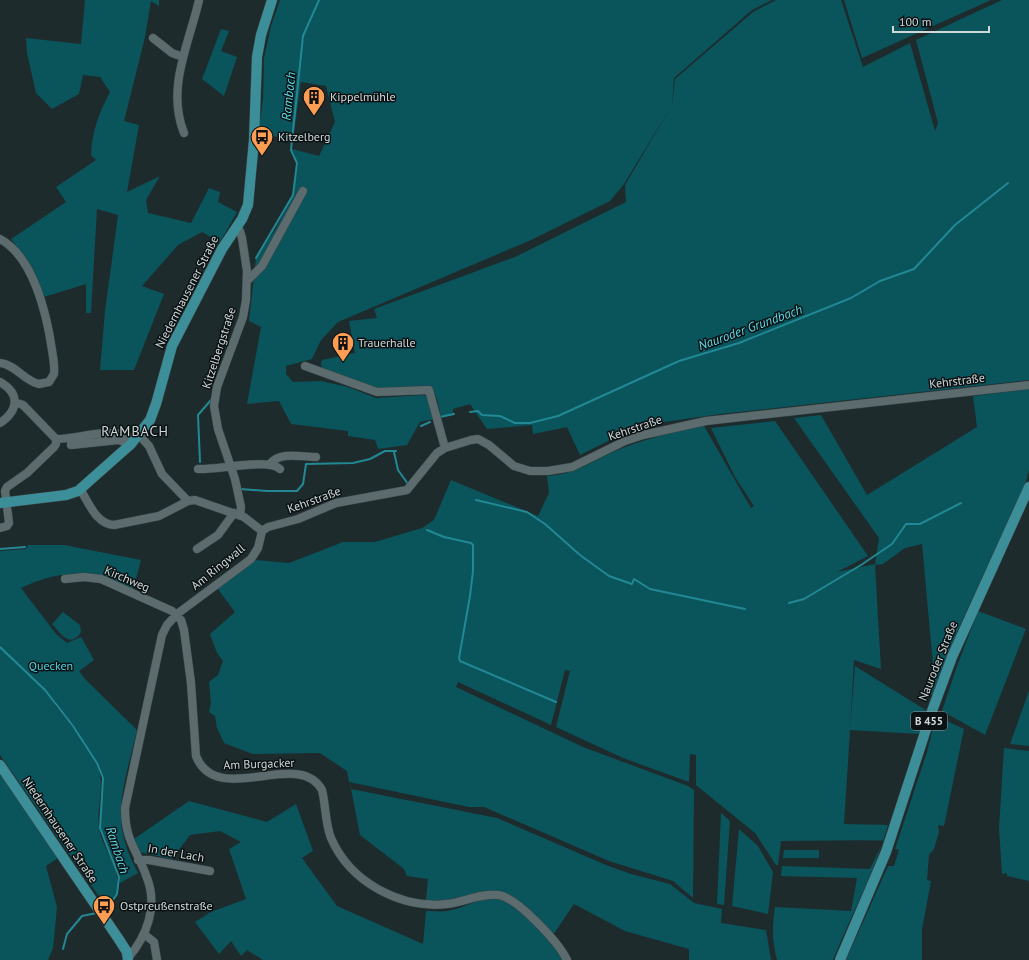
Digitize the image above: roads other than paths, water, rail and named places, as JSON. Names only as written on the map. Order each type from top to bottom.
[{"type":"main road","name":"Niedernhausener Straße","points":[[3,503],[66,495],[80,490],[135,440],[150,420],[172,346],[222,249],[244,214],[248,201],[254,140],[257,57],[261,35],[272,0]]},
{"type":"main road","name":"Nauroder Straße","points":[[840,960],[886,852],[932,711],[952,657],[1029,487]]},
{"type":"main road","name":"Niedernhausener Straße","points":[[0,766],[104,917],[127,956]]},
{"type":"street","points":[[184,133],[178,115],[176,94],[178,74],[198,0]]},
{"type":"street","points":[[153,38],[172,53],[183,57]]},
{"type":"street","points":[[248,280],[262,266],[303,192]]},
{"type":"street","name":"Kitzelbergstraße","points":[[236,227],[242,238],[248,280],[243,317],[228,356],[214,400],[217,424],[232,467],[241,507],[237,514]]},
{"type":"street","points":[[0,239],[15,252],[37,288],[49,330],[54,374],[49,382],[39,384],[8,365],[0,363]]},
{"type":"street","points":[[305,366],[377,392],[429,390],[445,448]]},
{"type":"street","points":[[0,382],[9,389],[15,402],[13,411],[0,423]]},
{"type":"street","name":"Kehrstraße","points":[[262,531],[298,520],[336,503],[408,490],[432,458],[445,448],[478,440],[489,445],[514,466],[530,471],[548,471],[572,467],[625,441],[643,435],[706,421],[1029,385]]},
{"type":"street","points":[[0,528],[7,526],[9,523],[3,503],[7,487],[27,473],[56,444],[56,439],[23,405],[15,402]]},
{"type":"street","points":[[56,439],[119,434],[149,446],[162,474],[188,501]]},
{"type":"street","points":[[72,445],[118,440],[135,440]]},
{"type":"street","points":[[270,464],[277,458],[286,456],[316,457]]},
{"type":"street","points":[[198,468],[213,469],[270,464],[276,465],[280,469]]},
{"type":"street","points":[[80,490],[96,515],[107,524],[114,525],[159,516],[188,501],[195,500],[250,520],[262,531]]},
{"type":"street","points":[[197,549],[218,535],[237,514]]},
{"type":"street","name":"Am Ringwall","points":[[177,614],[251,559],[258,548],[262,531]]},
{"type":"street","name":"Kirchweg","points":[[65,579],[84,577],[101,579],[177,614]]},
{"type":"street","points":[[127,956],[138,946],[144,934],[150,914],[151,895],[147,876],[138,860],[127,833],[125,816],[126,800],[161,642],[167,625],[177,614]]},
{"type":"street","name":"Am Burgacker","points":[[177,614],[183,625],[190,676],[196,756],[203,768],[215,777],[222,778],[295,774],[309,777],[319,785],[322,790],[331,838],[346,863],[360,878],[396,898],[426,904],[449,904],[490,894],[505,896],[519,905],[535,921],[567,960]]},
{"type":"street","name":"In der Lach","points":[[138,860],[149,860],[210,871]]},
{"type":"street","points":[[144,934],[154,942],[157,960]]},
{"type":"waterway","name":"Rambach","points":[[256,258],[293,195],[297,163],[291,150],[303,36],[319,0]]},
{"type":"waterway","name":"Nauroder Grundbach","points":[[470,412],[478,411],[482,415],[500,416],[515,423],[530,423],[558,416],[679,361],[739,343],[851,298],[880,281],[914,269],[955,225],[1008,183]]},
{"type":"waterway","name":"Rambach","points":[[200,462],[198,415],[211,400]]},
{"type":"waterway","points":[[440,417],[454,414]]},
{"type":"waterway","points":[[421,426],[430,422]]},
{"type":"waterway","points":[[241,489],[297,491],[303,484],[306,464],[353,463],[370,459],[385,451],[396,451]]},
{"type":"waterway","points":[[394,452],[398,470],[408,484]]},
{"type":"waterway","points":[[476,500],[527,512],[545,524],[580,555],[609,576],[632,584],[634,579],[650,589],[745,609]]},
{"type":"waterway","points":[[789,603],[804,599],[861,565],[892,544],[906,524],[920,524],[961,503]]},
{"type":"waterway","points":[[427,530],[444,537],[471,543],[473,545],[473,571],[459,658],[460,661],[556,702]]},
{"type":"waterway","name":"Rambach","points":[[0,549],[25,547]]},
{"type":"waterway","name":"Rambach","points":[[0,647],[45,690],[73,726],[97,763],[103,778],[100,828],[119,877],[117,894],[111,903],[103,909]]},
{"type":"waterway","name":"Rambach","points":[[63,949],[67,934],[82,916],[97,913]]},
{"type":"place","name":"Kippelmühle","points":[[314,116]]},
{"type":"place","name":"Kitzelberg","points":[[262,156]]},
{"type":"place","name":"Trauerhalle","points":[[343,362]]},
{"type":"place","name":"Ostpreußenstraße","points":[[104,926]]},
{"type":"district","name":"RAMBACH","points":[[135,431]]},
{"type":"park label","name":"Quecken","points":[[51,666]]}]
